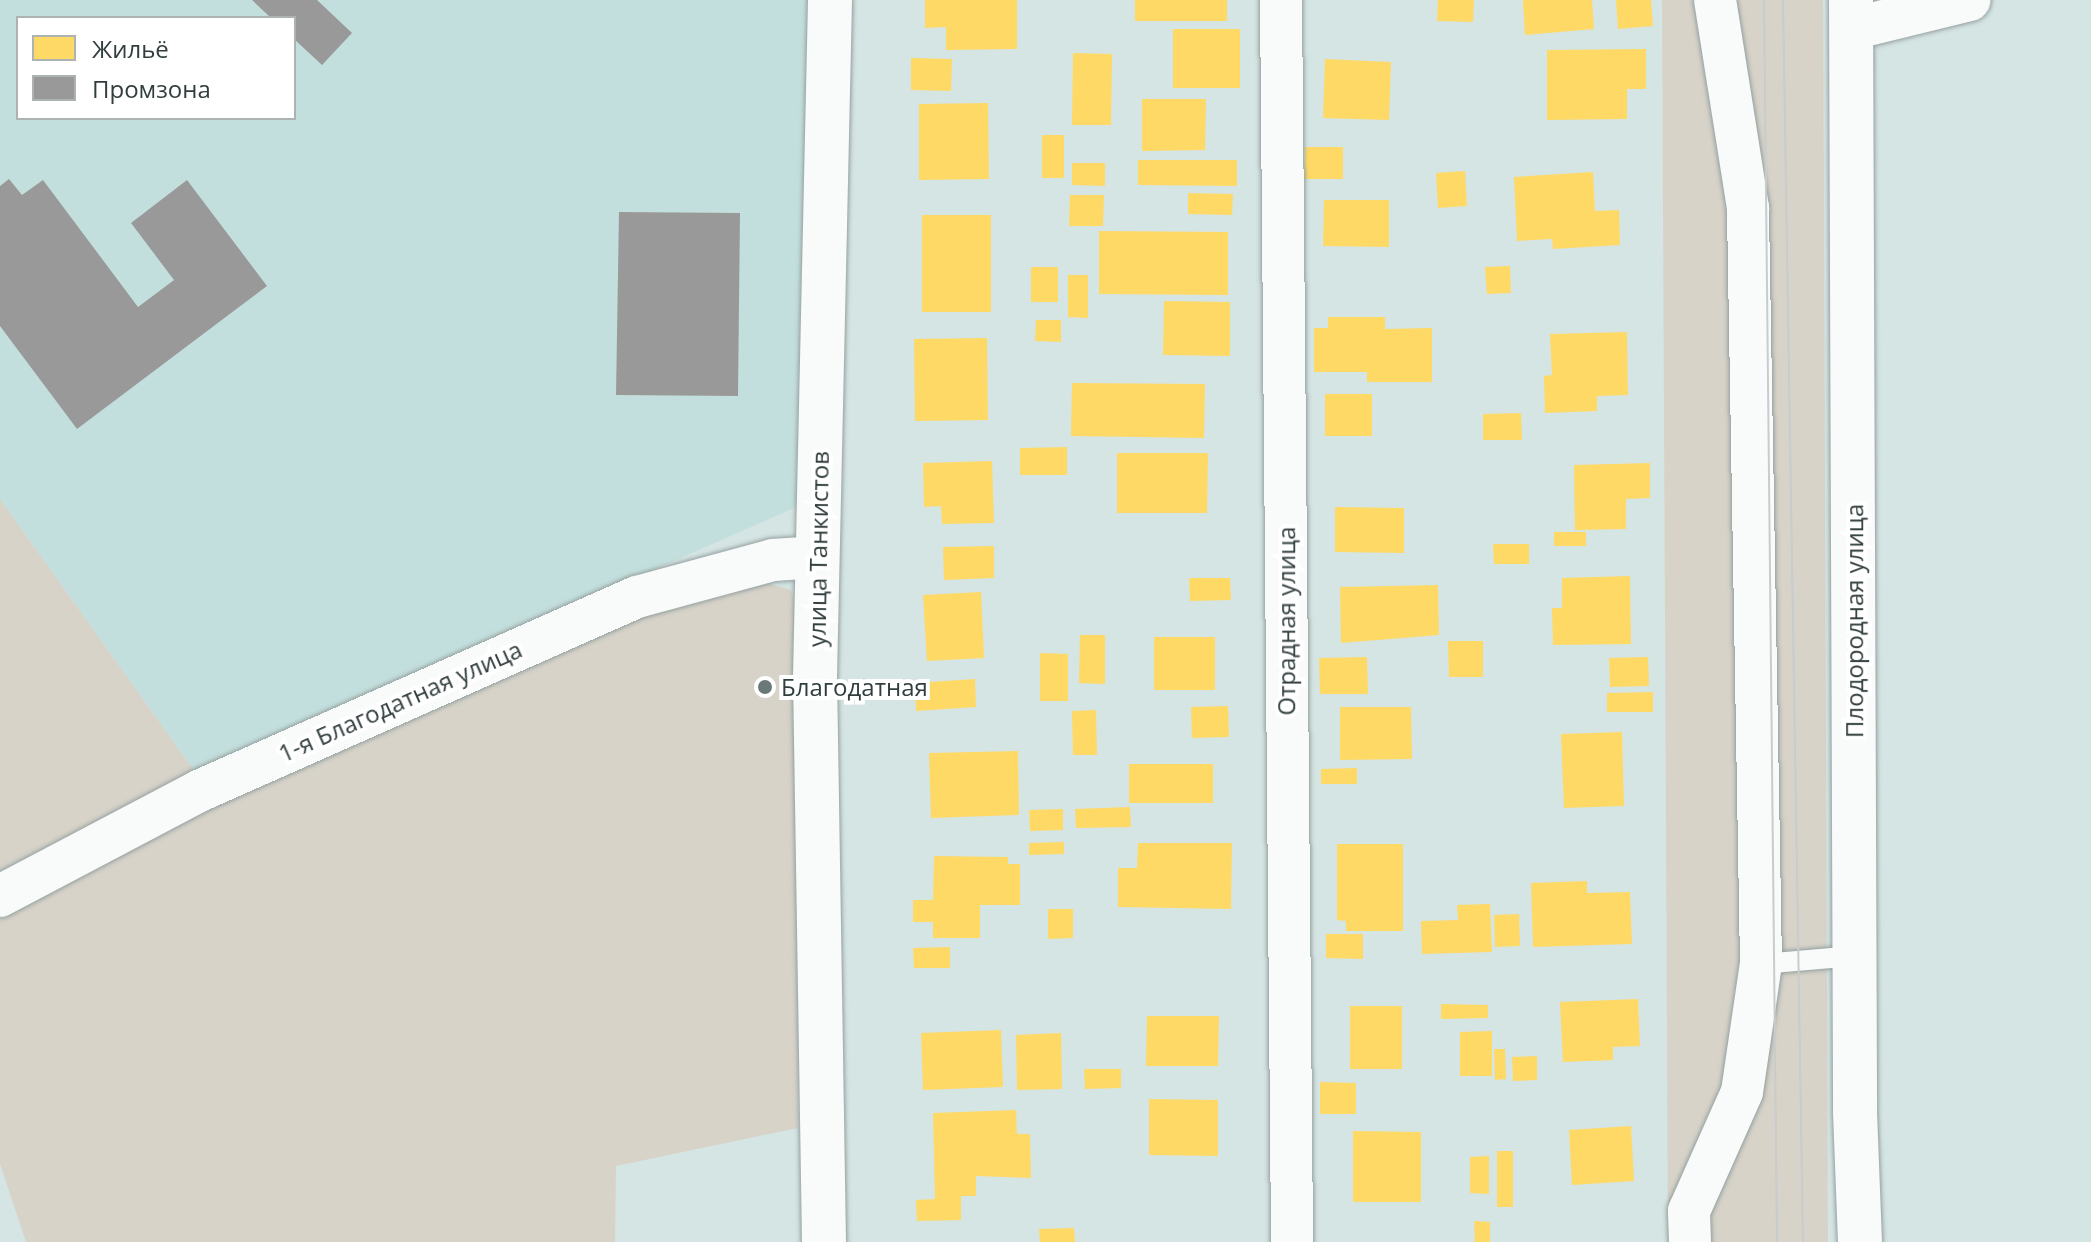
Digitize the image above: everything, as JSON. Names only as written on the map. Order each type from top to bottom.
[{"type":"main road","name":"улица Танкистов","points":[[824,1242],[815,677],[830,0]]},
{"type":"main road","name":"Плодородная улица","points":[[1851,15],[1854,956],[1860,1242]]},
{"type":"street","name":"Отрадная улица","points":[[1281,0],[1292,1242]]},
{"type":"street","points":[[1690,1242],[1689,1211],[1742,1092],[1761,964],[1748,208],[1715,0]]},
{"type":"street","points":[[1851,15],[1970,0]]},
{"type":"street","name":"1-я Благодатная улица","points":[[0,896],[199,791],[637,597],[773,560],[818,557]]},
{"type":"lane","points":[[1761,964],[1854,956]]},
{"type":"shaded area","points":[[0,0],[816,0],[809,493],[792,509],[195,772],[0,499]]},
{"type":"shaded area","points":[[1662,0],[1823,0],[1828,1242],[1668,1242]]},
{"type":"shaded area","points":[[0,499],[195,772],[0,873]]},
{"type":"shaded area","points":[[757,580],[791,590],[800,627],[798,1128],[616,1166],[615,1242],[26,1242],[0,1164],[0,917],[207,804],[625,618]]},
{"type":"building: Жильё","points":[[925,0],[1017,0],[1017,49],[946,50],[946,27],[925,28]]},
{"type":"building: Жильё","points":[[1135,0],[1227,0],[1227,21],[1135,21]]},
{"type":"building: Жильё","points":[[1438,0],[1474,0],[1473,22],[1437,21]]},
{"type":"building: Жильё","points":[[1523,0],[1592,0],[1594,29],[1525,35]]},
{"type":"building: Жильё","points":[[1616,0],[1651,0],[1653,26],[1618,29]]},
{"type":"building: Жильё","points":[[1173,29],[1240,29],[1240,88],[1173,88]]},
{"type":"building: Жильё","points":[[1646,49],[1646,89],[1627,89],[1627,119],[1547,120],[1547,50]]},
{"type":"building: Жильё","points":[[1073,53],[1112,54],[1111,125],[1072,125]]},
{"type":"building: Жильё","points":[[911,58],[952,59],[951,91],[911,90]]},
{"type":"building: Жильё","points":[[1325,59],[1391,62],[1389,120],[1323,118]]},
{"type":"building: Жильё","points":[[1142,99],[1206,99],[1205,150],[1142,151]]},
{"type":"building: Жильё","points":[[988,103],[989,179],[919,180],[919,104]]},
{"type":"building: Жильё","points":[[1042,135],[1064,135],[1064,178],[1042,178]]},
{"type":"building: Жильё","points":[[1305,147],[1343,147],[1343,179],[1304,179]]},
{"type":"building: Жильё","points":[[1138,160],[1237,160],[1237,186],[1138,185]]},
{"type":"building: Жильё","points":[[1072,163],[1105,163],[1105,186],[1072,185]]},
{"type":"building: Жильё","points":[[1465,171],[1467,206],[1438,208],[1436,173]]},
{"type":"building: Жильё","points":[[1593,172],[1595,211],[1619,210],[1620,245],[1553,249],[1552,239],[1517,241],[1514,177]]},
{"type":"building: Жильё","points":[[1188,193],[1233,194],[1232,215],[1188,214]]},
{"type":"building: Жильё","points":[[1070,195],[1104,195],[1103,226],[1069,226]]},
{"type":"building: Жильё","points":[[1324,200],[1389,200],[1389,247],[1323,246]]},
{"type":"building: Жильё","points":[[922,215],[991,215],[991,312],[922,312]]},
{"type":"building: Жильё","points":[[1099,231],[1228,232],[1228,295],[1099,294]]},
{"type":"building: Жильё","points":[[1510,266],[1511,293],[1487,294],[1485,267]]},
{"type":"building: Жильё","points":[[1031,267],[1058,267],[1058,302],[1031,302]]},
{"type":"building: Жильё","points":[[1068,275],[1088,275],[1088,318],[1068,317]]},
{"type":"building: Жильё","points":[[1164,301],[1230,302],[1230,356],[1163,355]]},
{"type":"building: Жильё","points":[[1328,317],[1385,317],[1385,329],[1432,328],[1432,382],[1367,382],[1367,372],[1314,372],[1314,328],[1328,328]]},
{"type":"building: Жильё","points":[[1036,320],[1061,320],[1061,342],[1035,341]]},
{"type":"building: Жильё","points":[[1627,332],[1628,395],[1597,396],[1597,411],[1545,413],[1544,376],[1552,375],[1550,334]]},
{"type":"building: Жильё","points":[[987,338],[988,420],[915,421],[914,339]]},
{"type":"building: Жильё","points":[[1072,383],[1205,384],[1204,438],[1071,436]]},
{"type":"building: Жильё","points":[[1325,394],[1372,394],[1372,436],[1325,436]]},
{"type":"building: Жильё","points":[[1521,413],[1522,440],[1483,440],[1483,414]]},
{"type":"building: Жильё","points":[[1067,447],[1067,475],[1020,475],[1020,448]]},
{"type":"building: Жильё","points":[[1117,453],[1208,453],[1207,513],[1117,513]]},
{"type":"building: Жильё","points":[[992,461],[994,523],[942,524],[941,506],[924,507],[923,463]]},
{"type":"building: Жильё","points":[[1650,463],[1650,498],[1626,499],[1626,529],[1575,530],[1574,465]]},
{"type":"building: Жильё","points":[[1335,507],[1404,508],[1404,553],[1335,552]]},
{"type":"building: Жильё","points":[[1554,532],[1586,532],[1586,546],[1554,546]]},
{"type":"building: Жильё","points":[[1493,544],[1529,544],[1529,564],[1494,564]]},
{"type":"building: Жильё","points":[[994,546],[994,578],[944,580],[943,547]]},
{"type":"building: Жильё","points":[[1630,576],[1631,644],[1553,645],[1552,608],[1562,608],[1562,578]]},
{"type":"building: Жильё","points":[[1189,578],[1230,578],[1231,600],[1190,601]]},
{"type":"building: Жильё","points":[[1438,585],[1439,635],[1341,643],[1340,587]]},
{"type":"building: Жильё","points":[[981,592],[984,658],[927,661],[923,595]]},
{"type":"building: Жильё","points":[[1080,635],[1105,635],[1105,684],[1079,683]]},
{"type":"building: Жильё","points":[[1154,637],[1215,637],[1215,690],[1154,690]]},
{"type":"building: Жильё","points":[[1448,641],[1483,641],[1483,677],[1449,677]]},
{"type":"building: Жильё","points":[[1040,653],[1068,654],[1068,701],[1040,701]]},
{"type":"building: Жильё","points":[[1367,657],[1368,694],[1320,694],[1319,658]]},
{"type":"building: Жильё","points":[[1648,657],[1649,686],[1610,687],[1609,658]]},
{"type":"building: Жильё","points":[[975,679],[976,707],[916,711],[915,683]]},
{"type":"building: Жильё","points":[[1653,692],[1653,712],[1607,712],[1607,693]]},
{"type":"building: Жильё","points":[[1228,706],[1229,737],[1192,738],[1191,707]]},
{"type":"building: Жильё","points":[[1340,707],[1411,707],[1412,759],[1340,760]]},
{"type":"building: Жильё","points":[[1096,710],[1097,755],[1073,755],[1072,711]]},
{"type":"building: Жильё","points":[[1622,732],[1624,806],[1564,808],[1561,734]]},
{"type":"building: Жильё","points":[[1018,751],[1019,815],[931,818],[929,753]]},
{"type":"building: Жильё","points":[[1129,764],[1213,764],[1213,803],[1129,803]]},
{"type":"building: Жильё","points":[[1357,768],[1357,784],[1321,784],[1321,769]]},
{"type":"building: Жильё","points":[[1130,807],[1131,827],[1076,828],[1075,809]]},
{"type":"building: Жильё","points":[[1063,809],[1063,830],[1030,831],[1029,810]]},
{"type":"building: Жильё","points":[[1064,842],[1064,854],[1029,855],[1029,843]]},
{"type":"building: Жильё","points":[[1138,843],[1232,843],[1231,909],[1118,907],[1118,868],[1137,868]]},
{"type":"building: Жильё","points":[[1337,844],[1403,844],[1403,931],[1346,931],[1346,921],[1337,920]]},
{"type":"building: Жильё","points":[[934,856],[1008,857],[1008,864],[1020,864],[1020,905],[980,905],[980,938],[933,938],[933,922],[913,922],[913,900],[933,900]]},
{"type":"building: Жильё","points":[[1587,881],[1587,893],[1630,892],[1632,944],[1533,947],[1531,883]]},
{"type":"building: Жильё","points":[[1490,904],[1492,952],[1422,954],[1421,921],[1458,920],[1457,905]]},
{"type":"building: Жильё","points":[[1048,909],[1073,909],[1073,938],[1048,939]]},
{"type":"building: Жильё","points":[[1519,914],[1520,946],[1495,947],[1494,915]]},
{"type":"building: Жильё","points":[[1326,934],[1363,934],[1363,959],[1326,958]]},
{"type":"building: Жильё","points":[[950,947],[950,968],[914,968],[913,948]]},
{"type":"building: Жильё","points":[[1638,999],[1640,1046],[1613,1047],[1613,1060],[1563,1062],[1560,1002]]},
{"type":"building: Жильё","points":[[1441,1004],[1488,1005],[1488,1018],[1441,1019]]},
{"type":"building: Жильё","points":[[1350,1006],[1402,1006],[1402,1069],[1350,1069]]},
{"type":"building: Жильё","points":[[1147,1016],[1219,1016],[1218,1066],[1146,1066]]},
{"type":"building: Жильё","points":[[1001,1030],[1003,1087],[923,1090],[921,1033]]},
{"type":"building: Жильё","points":[[1492,1031],[1492,1076],[1460,1076],[1460,1032]]},
{"type":"building: Жильё","points":[[1061,1033],[1062,1089],[1017,1090],[1016,1035]]},
{"type":"building: Жильё","points":[[1494,1049],[1505,1049],[1506,1079],[1495,1080]]},
{"type":"building: Жильё","points":[[1537,1056],[1537,1080],[1513,1081],[1512,1057]]},
{"type":"building: Жильё","points":[[1084,1069],[1121,1069],[1121,1088],[1085,1089]]},
{"type":"building: Жильё","points":[[1320,1082],[1356,1083],[1356,1114],[1320,1114]]},
{"type":"building: Жильё","points":[[1149,1099],[1218,1100],[1218,1156],[1149,1155]]},
{"type":"building: Жильё","points":[[1016,1110],[1017,1134],[1030,1134],[1031,1178],[976,1176],[976,1196],[961,1196],[961,1220],[917,1221],[916,1200],[935,1199],[933,1113]]},
{"type":"building: Жильё","points":[[1631,1126],[1634,1181],[1572,1185],[1569,1130]]},
{"type":"building: Жильё","points":[[1353,1131],[1421,1132],[1421,1202],[1353,1202]]},
{"type":"building: Жильё","points":[[1497,1151],[1513,1151],[1513,1207],[1497,1207]]},
{"type":"building: Жильё","points":[[1489,1156],[1489,1194],[1470,1193],[1470,1157]]},
{"type":"building: Жильё","points":[[1474,1221],[1490,1222],[1490,1242],[1475,1242]]},
{"type":"building: Жильё","points":[[1074,1228],[1075,1242],[1040,1242],[1039,1229]]},
{"type":"building: Промзона","points":[[252,0],[317,0],[352,33],[322,65],[296,41],[296,16],[269,16]]},
{"type":"building: Промзона","points":[[9,179],[22,195],[43,180],[138,307],[174,280],[131,223],[187,180],[267,286],[77,429],[0,326],[0,186]]},
{"type":"building: Промзона","points":[[619,212],[740,213],[738,396],[616,395]]},
{"type":"tram line","points":[[1764,0],[1777,1242]]},
{"type":"tram line","points":[[1783,0],[1803,1242]]},
{"type":"place","name":"Благодатная","points":[[765,687]]}]
